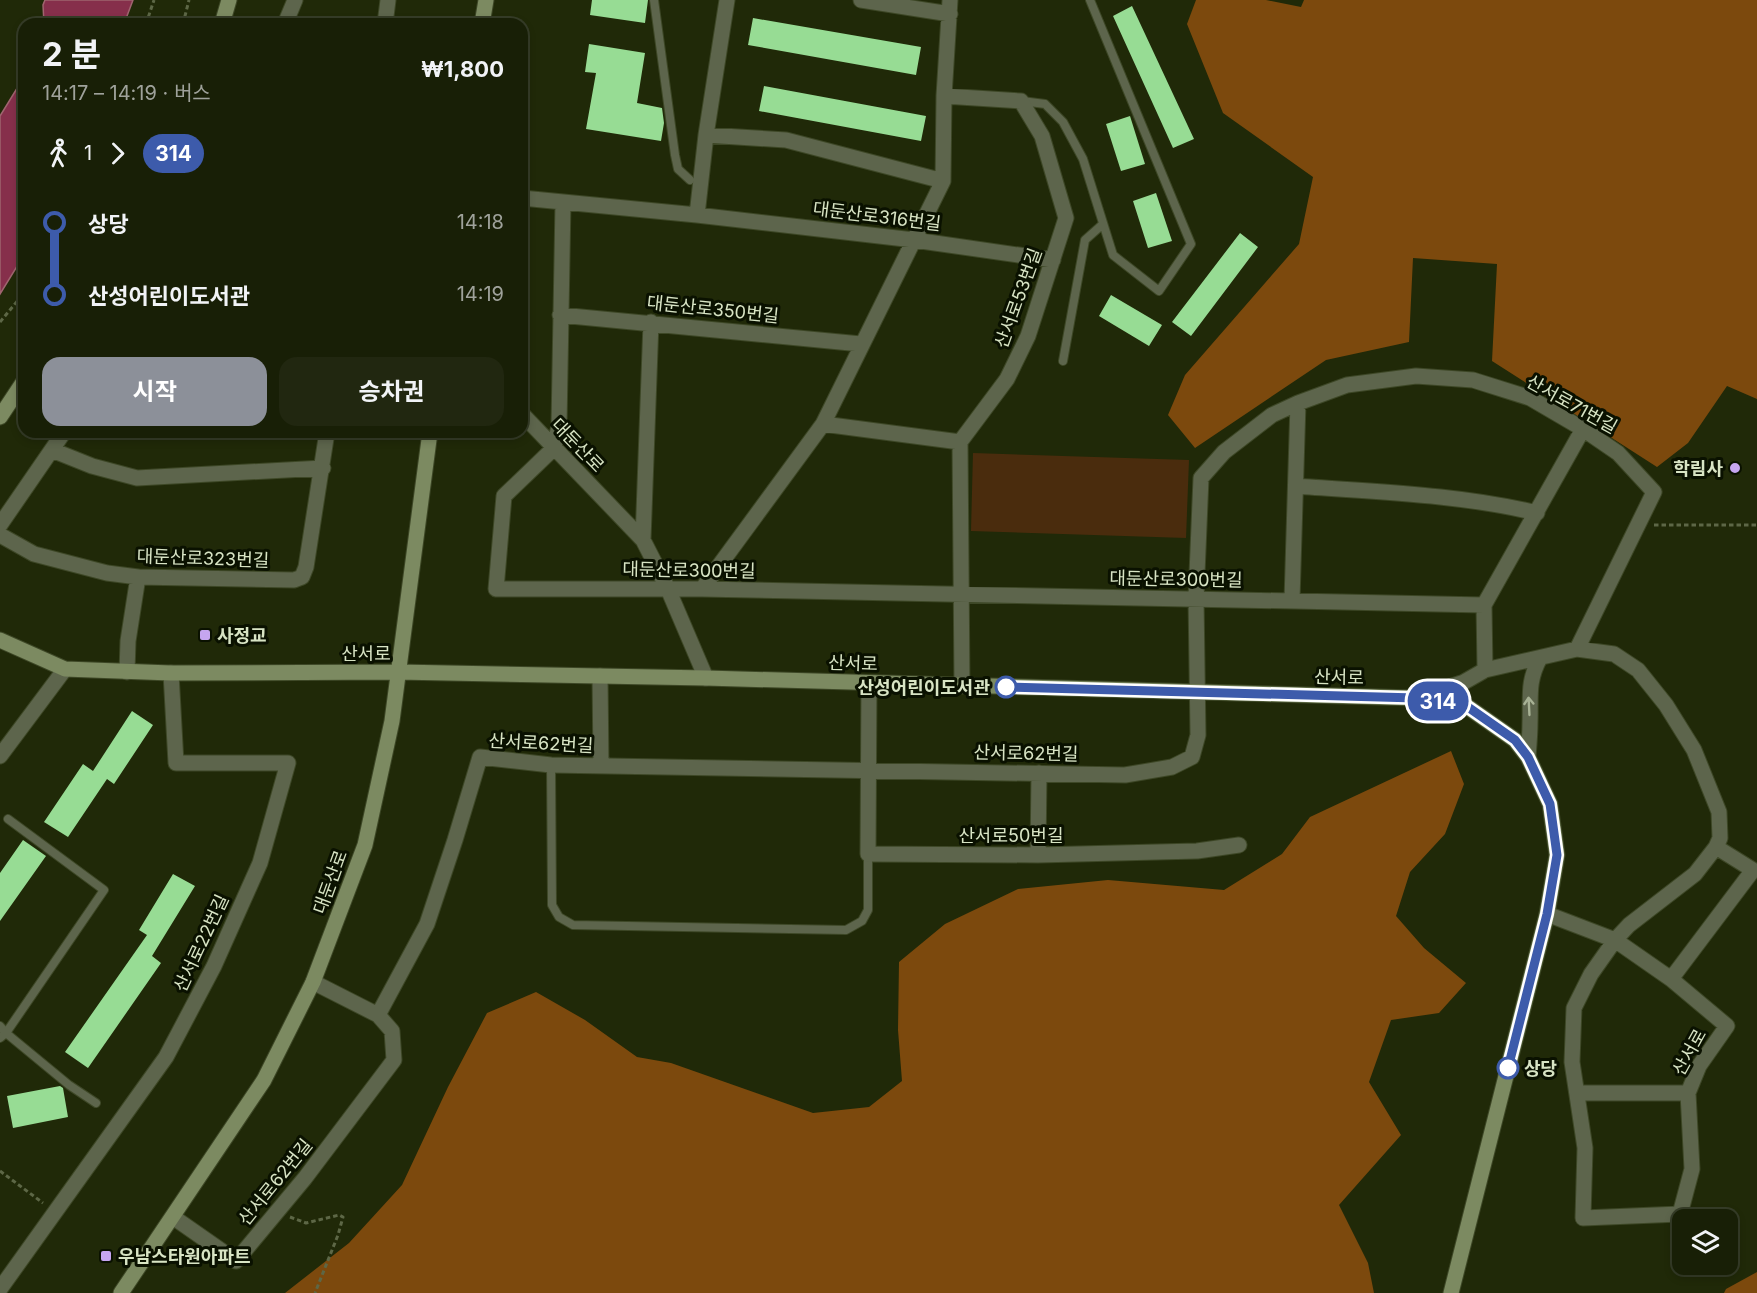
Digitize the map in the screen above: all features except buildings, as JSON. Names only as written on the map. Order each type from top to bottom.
[{"type":"main road","points":[[224,18],[229,0]]},
{"type":"main road","points":[[483,18],[486,0]]},
{"type":"main road","points":[[0,417],[18,390]]},
{"type":"main road","name":"대둔산로","points":[[121,1293],[264,1080],[314,982],[365,844],[392,721],[429,438]]},
{"type":"main road","name":"산서로","points":[[0,640],[64,669],[127,672],[398,672],[706,678],[1416,698],[1465,705],[1515,740],[1528,757],[1550,804],[1557,855],[1547,914],[1452,1293]]},
{"type":"street","points":[[288,18],[295,0]]},
{"type":"street","points":[[386,18],[388,0]]},
{"type":"street","points":[[697,214],[706,135],[727,0]]},
{"type":"street","points":[[702,589],[823,423],[943,181],[944,96],[950,7],[861,0]]},
{"type":"street","points":[[944,96],[1021,100]]},
{"type":"street","name":"산서로53번길","points":[[960,442],[1007,379],[1028,336],[1066,218],[1042,136],[1021,100]]},
{"type":"street","points":[[706,135],[786,140],[943,181]]},
{"type":"street","name":"대둔산로316번길","points":[[528,199],[697,214],[914,240],[1053,260]]},
{"type":"street","points":[[554,448],[559,426],[563,202]]},
{"type":"street","name":"대둔산로350번길","points":[[560,315],[861,344]]},
{"type":"street","points":[[643,540],[651,322]]},
{"type":"street","name":"산서로71번길","points":[[1197,693],[1196,598],[1201,478],[1224,452],[1272,415],[1347,385],[1405,377],[1473,380],[1530,398],[1618,453],[1654,492],[1577,648]]},
{"type":"street","points":[[1292,600],[1298,403]]},
{"type":"street","name":"대둔산로","points":[[528,420],[643,540],[668,589],[706,678]]},
{"type":"street","points":[[823,423],[960,442],[962,686]]},
{"type":"street","points":[[1485,670],[1484,605],[1582,429]]},
{"type":"street","points":[[0,525],[60,438]]},
{"type":"street","name":"대둔산로323번길","points":[[0,535],[34,554],[107,573],[138,577],[294,580],[302,577],[306,567],[326,438]]},
{"type":"street","name":"대둔산로300번길","points":[[554,448],[504,496],[496,589],[702,589],[1484,605]]},
{"type":"street","points":[[52,450],[92,466],[137,478],[323,468]]},
{"type":"street","points":[[1296,486],[1421,495],[1500,504],[1537,513]]},
{"type":"street","points":[[127,672],[128,641],[138,577]]},
{"type":"street","points":[[1416,698],[1464,682],[1485,670],[1577,648],[1614,654],[1638,670],[1666,705],[1694,750],[1719,812],[1720,838],[1716,847],[1695,874],[1629,925],[1615,940],[1591,974],[1574,1008],[1572,1062],[1585,1148],[1582,1218],[1680,1214],[1692,1170],[1688,1094]]},
{"type":"street","points":[[1528,757],[1529,693],[1533,672],[1540,658]]},
{"type":"street","points":[[2,747],[64,669]]},
{"type":"street","name":"산서로22번길","points":[[0,1288],[166,1057],[214,966],[260,863],[282,788],[288,763],[176,763],[171,673]]},
{"type":"street","points":[[600,676],[601,766]]},
{"type":"street","points":[[868,854],[869,683]]},
{"type":"street","name":"산서로62번길","points":[[173,1217],[236,1261],[305,1179],[394,1060],[392,1032],[378,1015],[427,924],[480,757],[551,765],[1125,775],[1172,767],[1192,757],[1198,735],[1197,693]]},
{"type":"street","points":[[1038,855],[1039,773]]},
{"type":"street","name":"산서로50번길","points":[[868,854],[1038,855],[1197,851],[1239,844]]},
{"type":"street","points":[[1671,979],[1753,870],[1716,847]]},
{"type":"street","name":"산서로","points":[[1547,914],[1615,940],[1671,979],[1727,1026],[1699,1066],[1688,1094],[1578,1093]]},
{"type":"street","points":[[314,982],[378,1015]]},
{"type":"lane","points":[[654,0],[676,162],[678,169],[690,180]]},
{"type":"lane","points":[[1021,100],[1045,104],[1063,122],[1083,159],[1113,255],[1159,291],[1191,244],[1090,0]]},
{"type":"lane","points":[[1063,361],[1085,240],[1103,224]]},
{"type":"lane","points":[[551,765],[552,905],[559,917],[573,925],[846,930],[862,921],[868,910],[868,854]]},
{"type":"lane","points":[[3,1036],[104,890],[8,819]]},
{"type":"lane","points":[[0,1026],[3,1036],[96,1103]]},
{"type":"path","points":[[184,18],[189,0]]},
{"type":"path","points":[[148,18],[154,1]]},
{"type":"path","points":[[0,322],[18,300]]},
{"type":"path","points":[[1637,525],[1757,525]]},
{"type":"path","points":[[0,1171],[43,1203]]},
{"type":"path","points":[[278,1211],[294,1220],[306,1223],[339,1215],[343,1217],[315,1293]]},
{"type":"shaded area","points":[[45,0],[133,0],[126,18],[44,18]]},
{"type":"shaded area","points":[[1196,0],[1266,0],[1301,7],[1304,0],[1757,0],[1757,399],[1727,386],[1688,443],[1657,467],[1492,361],[1497,264],[1413,258],[1409,342],[1326,360],[1195,448],[1168,415],[1185,375],[1299,244],[1313,177],[1223,113],[1187,24]]},
{"type":"shaded area","points":[[18,87],[18,265],[0,294],[0,116]]},
{"type":"shaded area","points":[[973,453],[1189,460],[1186,538],[971,531]]},
{"type":"shaded area","points":[[1451,751],[1464,784],[1445,834],[1410,872],[1396,916],[1424,948],[1466,983],[1439,1013],[1391,1020],[1369,1082],[1401,1135],[1339,1205],[1368,1263],[1374,1293],[285,1293],[349,1243],[402,1185],[448,1087],[487,1013],[536,992],[585,1020],[637,1057],[671,1063],[813,1113],[869,1107],[902,1081],[898,1030],[899,962],[945,924],[1018,889],[1108,880],[1224,890],[1282,854],[1310,817]]},
{"type":"shaded area","points":[[1757,1272],[1757,1293],[1724,1293],[1726,1289]]},
{"type":"bus line","name":"314","points":[[1006,687],[1416,698],[1465,705],[1515,740],[1528,757],[1550,804],[1557,855],[1547,914],[1508,1068]]},
{"type":"place","name":"학림사","points":[[1735,468]]},
{"type":"place","name":"사정교","points":[[205,635]]},
{"type":"place","name":"산성어린이도서관","points":[[1006,687]]},
{"type":"place","name":"상당","points":[[1508,1068]]},
{"type":"place","name":"우남스타원아파트","points":[[106,1256]]}]
